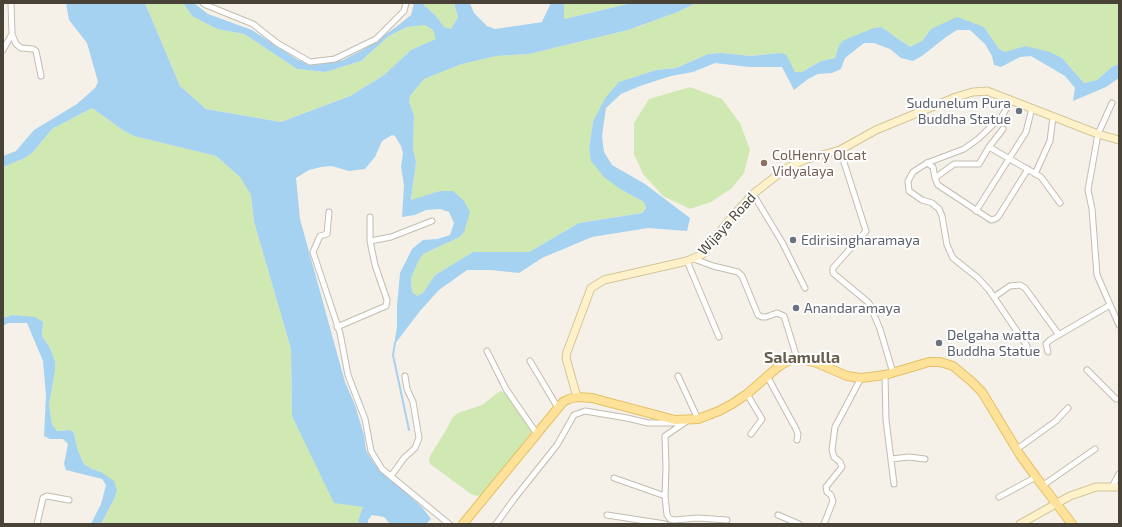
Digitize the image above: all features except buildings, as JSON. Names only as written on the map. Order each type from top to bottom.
[{"type":"main road","points":[[463,524],[563,402],[577,397],[592,398],[675,420],[686,421],[698,419],[719,411],[747,394],[767,376],[788,361],[797,358],[817,363],[847,376],[861,378],[889,374],[934,362],[945,363],[953,366],[982,392],[1042,486],[1072,524]]},
{"type":"street","points":[[11,3],[12,34],[16,44],[22,48],[33,49],[36,51],[41,76]]},
{"type":"street","points":[[203,3],[253,24],[277,43],[310,62],[335,59],[376,38],[404,11],[406,3]]},
{"type":"street","points":[[3,50],[12,34]]},
{"type":"street","name":"Wijaya Road","points":[[577,397],[566,358],[591,288],[604,280],[690,260],[703,254],[730,219],[753,194],[785,169],[804,160],[840,150],[876,130],[956,97],[974,92],[987,92],[1098,134],[1119,140]]},
{"type":"street","points":[[1011,101],[1002,116],[978,139],[964,149],[927,163],[913,172],[908,181],[909,191],[922,200],[932,203],[939,209],[942,216],[947,245],[953,258],[978,278],[994,297],[1027,346]]},
{"type":"street","points":[[1112,103],[1098,134],[1088,190],[1092,209],[1097,275],[1119,325]]},
{"type":"street","points":[[976,210],[1026,132],[1032,108]]},
{"type":"street","points":[[1035,174],[1050,141],[1053,117]]},
{"type":"street","points":[[935,178],[954,164],[979,164],[989,147],[1004,129]]},
{"type":"street","points":[[989,147],[1041,177],[1060,204]]},
{"type":"street","points":[[840,150],[866,231],[833,268],[833,273],[869,303],[880,329],[889,374],[886,420],[894,484]]},
{"type":"street","points":[[927,163],[933,167],[938,185],[991,220],[998,217],[1028,169]]},
{"type":"street","points":[[753,194],[782,242],[804,288]]},
{"type":"street","points":[[329,212],[327,234],[320,236],[313,252],[340,333],[348,375],[365,419],[371,451],[382,469],[449,524]]},
{"type":"street","points":[[337,327],[386,306],[387,300],[375,265],[370,241],[370,217]]},
{"type":"street","points":[[370,241],[391,237],[432,221]]},
{"type":"street","points":[[690,260],[719,337]]},
{"type":"street","points":[[690,260],[738,272],[745,281],[758,315],[766,317],[777,313],[784,316],[797,358]]},
{"type":"street","points":[[994,297],[1010,286],[1020,285],[1025,288],[1059,335]]},
{"type":"street","points":[[1048,352],[1046,344],[1110,305]]},
{"type":"street","points":[[487,351],[506,389],[537,434]]},
{"type":"street","points":[[530,361],[558,408]]},
{"type":"street","points":[[1087,370],[1116,398],[1119,399]]},
{"type":"street","points":[[391,476],[415,448],[419,438],[405,376]]},
{"type":"street","points":[[678,376],[698,419]]},
{"type":"street","points":[[767,376],[796,429],[798,434],[797,440]]},
{"type":"street","points":[[824,524],[833,501],[831,495],[827,492],[826,487],[842,467],[840,462],[834,457],[832,450],[835,427],[861,378]]},
{"type":"street","points":[[747,394],[762,419],[751,434]]},
{"type":"street","points":[[1017,449],[1056,421],[1068,408]]},
{"type":"street","points":[[496,524],[557,445],[574,415],[585,411],[648,423],[686,421]]},
{"type":"street","points":[[670,520],[667,515],[665,496],[665,436],[686,421]]},
{"type":"street","points":[[1042,486],[1095,448]]},
{"type":"street","points":[[891,459],[909,457],[925,459]]},
{"type":"street","points":[[1020,524],[1070,496],[1096,487],[1116,487],[1119,474]]},
{"type":"street","points":[[999,497],[1036,477]]},
{"type":"street","points":[[614,478],[665,496]]},
{"type":"street","points":[[37,524],[43,498],[47,496],[69,500]]},
{"type":"street","points":[[606,515],[665,524],[670,520],[698,518],[727,520]]},
{"type":"street","points":[[778,516],[799,524]]},
{"type":"green space","points":[[145,3],[183,3],[192,16],[217,29],[244,34],[297,69],[326,72],[361,61],[389,36],[407,27],[425,25],[433,30],[437,39],[411,50],[384,75],[350,96],[281,122],[206,109],[180,86]]},
{"type":"green space","points":[[422,3],[454,3],[458,17],[451,29],[444,27],[436,16]]},
{"type":"green space","points":[[564,3],[632,3],[564,19]]},
{"type":"green space","points":[[696,3],[1119,3],[1119,64],[1113,66],[1097,80],[1084,83],[1062,58],[1025,46],[1005,53],[999,49],[984,27],[931,29],[922,41],[910,47],[881,27],[839,45],[835,58],[821,61],[802,72],[795,72],[778,53],[751,56],[722,53],[708,54],[676,68],[656,70],[620,82],[593,121],[589,149],[592,161],[620,189],[644,202],[646,208],[641,213],[579,223],[529,252],[473,252],[435,275],[423,293],[417,296],[412,292],[411,278],[423,254],[460,237],[464,232],[440,191],[411,201],[416,162],[413,149],[414,115],[409,102],[410,96],[424,79],[462,64],[496,56],[529,54],[628,30],[678,12]]},
{"type":"green space","points":[[690,87],[722,99],[740,123],[750,150],[744,173],[732,188],[711,202],[690,209],[663,196],[643,174],[634,154],[634,123],[649,99]]},
{"type":"green space","points":[[92,108],[124,131],[134,136],[216,156],[240,177],[251,195],[254,222],[291,349],[292,416],[363,507],[358,520],[359,524],[101,524],[114,499],[101,472],[84,464],[78,451],[74,433],[70,430],[57,431],[52,424],[49,405],[55,371],[55,361],[50,348],[42,336],[43,322],[12,315],[3,318],[3,167],[25,158],[33,152],[52,129]]},
{"type":"green space","points":[[500,391],[504,392],[531,428],[531,433],[482,495],[477,496],[471,494],[430,464],[429,459],[453,417],[458,413],[482,405]]},
{"type":"water","points":[[66,3],[145,3],[180,86],[206,109],[281,122],[350,96],[384,75],[411,50],[436,39],[433,30],[425,25],[407,27],[389,36],[361,61],[326,72],[297,69],[244,34],[217,29],[192,16],[183,3],[194,3],[208,14],[252,30],[298,60],[316,65],[343,60],[366,48],[411,15],[414,3],[422,3],[436,16],[444,27],[451,29],[458,17],[454,3],[470,3],[474,13],[487,26],[495,29],[543,22],[552,3],[564,3],[564,19],[632,3],[696,3],[678,12],[628,30],[529,54],[496,56],[462,64],[424,79],[410,96],[409,102],[414,115],[413,149],[416,162],[411,200],[440,191],[453,191],[464,201],[470,212],[464,232],[460,237],[423,254],[419,260],[411,278],[412,292],[417,296],[423,293],[435,275],[473,252],[529,252],[579,223],[642,213],[646,208],[644,202],[620,189],[604,177],[591,161],[589,149],[593,121],[606,97],[619,82],[656,70],[676,68],[708,54],[722,53],[751,56],[778,53],[786,54],[795,72],[802,72],[821,61],[835,58],[839,45],[844,40],[874,28],[881,27],[910,47],[922,41],[931,29],[957,17],[984,27],[999,49],[1005,52],[1025,46],[1050,52],[1062,58],[1084,83],[1097,80],[1113,66],[1119,64],[1119,78],[1106,87],[1073,101],[1075,88],[1065,76],[1031,56],[1020,57],[1001,67],[994,65],[992,56],[985,44],[970,30],[957,30],[913,61],[901,58],[890,49],[874,43],[864,43],[845,58],[841,69],[832,73],[818,74],[808,79],[794,90],[782,67],[749,67],[715,63],[693,72],[671,76],[640,86],[621,94],[606,108],[602,136],[604,152],[612,165],[645,184],[690,218],[687,231],[648,228],[592,237],[542,258],[519,273],[491,270],[467,270],[439,290],[420,311],[394,345],[397,327],[400,273],[412,249],[423,240],[437,239],[450,235],[454,223],[449,212],[440,209],[426,210],[415,215],[402,217],[404,185],[401,167],[403,153],[395,136],[392,135],[382,141],[375,157],[365,169],[349,171],[332,166],[309,170],[296,178],[300,219],[345,382],[355,405],[364,435],[366,450],[374,463],[422,507],[431,519],[426,524],[390,524],[384,517],[372,515],[368,520],[368,524],[359,524],[358,520],[363,507],[334,503],[292,416],[291,349],[254,222],[251,195],[240,177],[216,156],[134,136],[124,131],[92,108],[52,129],[33,152],[25,158],[3,167],[3,156],[16,151],[34,130],[77,104],[95,88],[98,82],[87,43],[69,20]]},
{"type":"water","points":[[12,315],[35,317],[43,322],[42,336],[50,348],[55,361],[55,371],[49,405],[52,424],[57,431],[70,430],[74,433],[78,451],[84,464],[101,472],[114,481],[117,490],[101,524],[91,524],[101,504],[106,485],[102,479],[66,470],[64,464],[68,444],[63,439],[50,439],[44,436],[46,395],[43,361],[27,323],[8,323],[3,326],[3,318]]},
{"type":"waterway","points":[[543,22],[552,3]]},
{"type":"waterway","points":[[395,343],[393,355],[409,430]]},
{"type":"place","name":"Sudunelum Pura Buddha Statue","points":[[1019,111]]},
{"type":"place","name":"ColHenry Olcat Vidyalaya","points":[[764,163]]},
{"type":"place","name":"Edirisingharamaya","points":[[793,240]]},
{"type":"place","name":"Anandaramaya","points":[[796,308]]},
{"type":"place","name":"Delgaha watta Buddha Statue","points":[[939,343]]},
{"type":"district","name":"Salamulla","points":[[802,358]]}]
